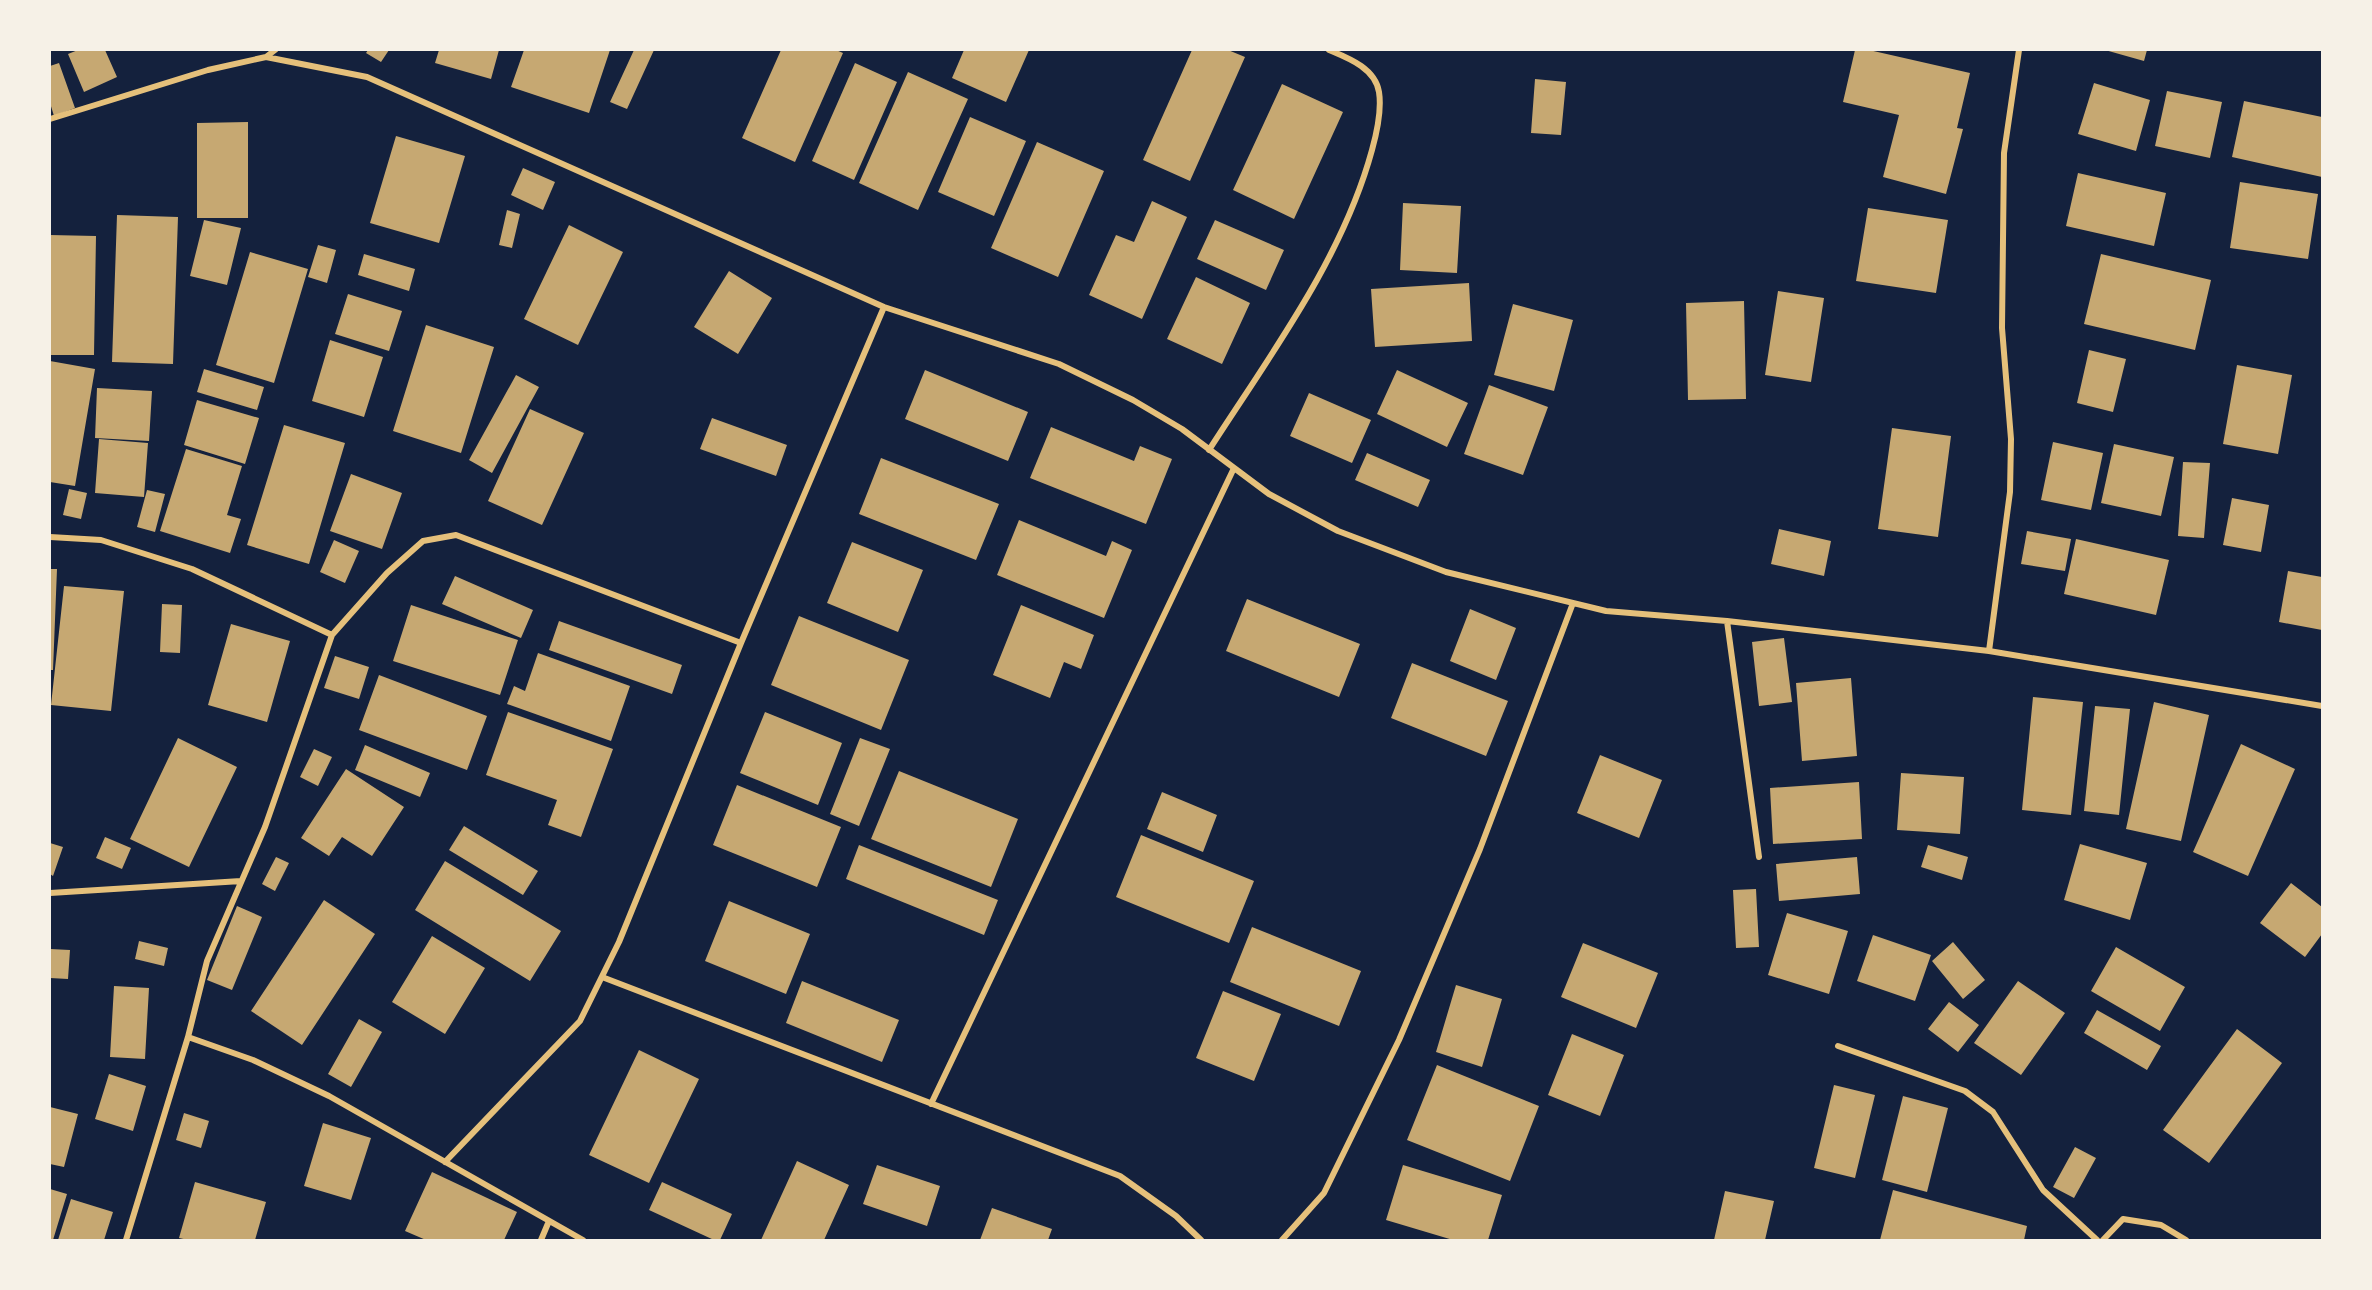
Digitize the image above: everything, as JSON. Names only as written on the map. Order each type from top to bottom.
[{"type":"street","points":[[266,57],[275,50]]},
{"type":"street","points":[[1209,450],[1318,281],[1364,179],[1378,125],[1379,91],[1372,75],[1353,61],[1329,50]]},
{"type":"street","points":[[1989,651],[2010,492],[2012,439],[2002,328],[2004,153],[2019,50]]},
{"type":"street","points":[[50,119],[208,70],[266,57],[367,77],[884,307],[1059,364],[1133,400],[1182,429],[1269,494],[1338,531],[1446,572],[1617,612],[1727,621],[1989,651],[2322,706]]},
{"type":"street","points":[[445,1162],[580,1021],[620,942],[741,643],[884,307]]},
{"type":"street","points":[[931,1104],[1234,468]]},
{"type":"street","points":[[126,1240],[188,1037],[207,961],[265,827],[332,635],[387,573],[423,541],[456,535],[741,643]]},
{"type":"street","points":[[50,537],[101,540],[174,562],[332,635]]},
{"type":"street","points":[[1281,1240],[1324,1193],[1399,1040],[1480,849],[1573,603]]},
{"type":"street","points":[[1727,621],[1759,856]]},
{"type":"street","points":[[50,893],[241,881]]},
{"type":"street","points":[[602,977],[1120,1176],[1176,1216],[1201,1240]]},
{"type":"street","points":[[188,1037],[253,1060],[329,1096],[583,1240]]},
{"type":"street","points":[[1838,1046],[1965,1091],[1993,1113],[2043,1190],[2097,1240]]},
{"type":"street","points":[[2103,1240],[2123,1219],[2161,1225],[2186,1240]]},
{"type":"street","points":[[541,1240],[549,1221]]},
{"type":"building","points":[[78,50],[105,50],[117,77],[84,92],[68,54]]},
{"type":"building","points":[[368,50],[389,50],[381,62],[366,53]]},
{"type":"building","points":[[439,50],[499,50],[491,79],[435,63]]},
{"type":"building","points":[[524,50],[610,50],[589,113],[511,87]]},
{"type":"building","points":[[634,50],[654,50],[627,109],[610,102]]},
{"type":"building","points":[[781,50],[836,50],[843,53],[795,162],[742,138]]},
{"type":"building","points":[[964,50],[1029,50],[1006,102],[952,78]]},
{"type":"building","points":[[1192,50],[1228,50],[1245,57],[1190,181],[1143,160]]},
{"type":"building","points":[[1855,50],[1869,50],[1970,73],[1957,128],[1963,129],[1946,194],[1883,177],[1899,115],[1843,102]]},
{"type":"building","points":[[2105,50],[2147,50],[2144,61]]},
{"type":"building","points":[[59,63],[75,108],[54,116],[50,103],[50,66]]},
{"type":"building","points":[[855,63],[897,82],[854,180],[812,161]]},
{"type":"building","points":[[908,72],[968,99],[918,210],[859,183]]},
{"type":"building","points":[[1535,79],[1566,82],[1561,135],[1531,133]]},
{"type":"building","points":[[2094,83],[2150,100],[2136,151],[2078,134]]},
{"type":"building","points":[[1282,84],[1343,112],[1294,219],[1233,190]]},
{"type":"building","points":[[2167,91],[2222,102],[2210,158],[2155,146]]},
{"type":"building","points":[[2244,101],[2322,117],[2322,177],[2232,157]]},
{"type":"building","points":[[970,117],[1026,141],[994,216],[938,192]]},
{"type":"building","points":[[248,122],[248,218],[197,218],[197,123]]},
{"type":"building","points":[[396,136],[465,156],[439,243],[370,223]]},
{"type":"building","points":[[1037,142],[1104,171],[1058,277],[991,248]]},
{"type":"building","points":[[523,168],[555,182],[543,210],[511,195]]},
{"type":"building","points":[[2078,173],[2166,193],[2154,246],[2066,226]]},
{"type":"building","points":[[2240,182],[2318,194],[2308,259],[2230,248]]},
{"type":"building","points":[[1152,201],[1187,217],[1142,319],[1089,295],[1116,235],[1134,242]]},
{"type":"building","points":[[1403,203],[1461,206],[1457,273],[1400,270]]},
{"type":"building","points":[[1868,208],[1948,220],[1936,293],[1856,281]]},
{"type":"building","points":[[507,210],[520,214],[512,248],[499,245]]},
{"type":"building","points":[[117,215],[178,217],[173,364],[112,362]]},
{"type":"building","points":[[204,220],[241,228],[227,285],[190,276]]},
{"type":"building","points":[[1215,220],[1284,250],[1266,290],[1197,259]]},
{"type":"building","points":[[569,225],[623,252],[578,345],[524,319]]},
{"type":"building","points":[[50,235],[96,236],[94,355],[50,355]]},
{"type":"building","points":[[318,245],[336,250],[327,283],[308,277]]},
{"type":"building","points":[[250,252],[308,269],[274,383],[216,365]]},
{"type":"building","points":[[364,254],[415,269],[409,291],[358,275]]},
{"type":"building","points":[[2101,254],[2211,280],[2195,350],[2084,324]]},
{"type":"building","points":[[729,271],[772,298],[738,354],[694,327]]},
{"type":"building","points":[[1196,277],[1250,303],[1222,364],[1167,339]]},
{"type":"building","points":[[1469,283],[1472,341],[1375,347],[1371,289]]},
{"type":"building","points":[[1778,291],[1824,298],[1811,382],[1765,375]]},
{"type":"building","points":[[348,294],[402,311],[389,351],[335,334]]},
{"type":"building","points":[[1744,301],[1746,399],[1688,400],[1686,303]]},
{"type":"building","points":[[1513,304],[1573,320],[1554,391],[1494,375]]},
{"type":"building","points":[[426,325],[494,347],[461,453],[393,431]]},
{"type":"building","points":[[330,340],[383,357],[364,417],[312,401]]},
{"type":"building","points":[[2089,350],[2126,359],[2113,412],[2077,403]]},
{"type":"building","points":[[50,361],[95,369],[75,486],[50,482]]},
{"type":"building","points":[[2237,365],[2292,375],[2278,454],[2223,444]]},
{"type":"building","points":[[204,369],[264,387],[257,410],[197,392]]},
{"type":"building","points":[[925,370],[1028,412],[1008,461],[905,419]]},
{"type":"building","points":[[1397,370],[1468,403],[1447,447],[1377,414]]},
{"type":"building","points":[[516,375],[539,387],[492,473],[469,460]]},
{"type":"building","points":[[1489,385],[1548,407],[1523,475],[1464,454]]},
{"type":"building","points":[[97,388],[152,391],[149,441],[95,438]]},
{"type":"building","points":[[1309,393],[1371,420],[1352,463],[1290,436]]},
{"type":"building","points":[[197,400],[259,418],[245,464],[184,445]]},
{"type":"building","points":[[530,409],[584,433],[542,525],[488,501]]},
{"type":"building","points":[[712,418],[787,445],[776,476],[700,449]]},
{"type":"building","points":[[284,425],[345,443],[309,564],[247,545]]},
{"type":"building","points":[[1051,427],[1134,461],[1140,446],[1172,459],[1146,524],[1030,478]]},
{"type":"building","points":[[1892,428],[1951,436],[1938,537],[1878,529]]},
{"type":"building","points":[[99,439],[148,443],[144,497],[95,493]]},
{"type":"building","points":[[2053,442],[2103,453],[2091,510],[2041,500]]},
{"type":"building","points":[[2114,444],[2174,457],[2161,516],[2101,503]]},
{"type":"building","points":[[186,449],[242,466],[227,515],[241,519],[230,553],[160,531]]},
{"type":"building","points":[[1367,453],[1430,480],[1418,507],[1355,480]]},
{"type":"building","points":[[881,458],[999,504],[976,560],[859,514]]},
{"type":"building","points":[[2183,462],[2210,463],[2204,538],[2178,536]]},
{"type":"building","points":[[351,474],[402,493],[382,549],[330,531]]},
{"type":"building","points":[[69,489],[87,493],[81,519],[63,515]]},
{"type":"building","points":[[147,490],[165,494],[155,532],[137,527]]},
{"type":"building","points":[[2232,498],[2269,505],[2261,552],[2223,545]]},
{"type":"building","points":[[1019,520],[1106,556],[1112,541],[1132,550],[1104,618],[997,575]]},
{"type":"building","points":[[1779,529],[1831,541],[1824,576],[1771,564]]},
{"type":"building","points":[[2027,531],[2071,539],[2065,571],[2021,564]]},
{"type":"building","points":[[2076,539],[2169,560],[2156,615],[2064,594]]},
{"type":"building","points":[[334,540],[359,551],[345,583],[320,572]]},
{"type":"building","points":[[852,542],[923,570],[898,632],[827,603]]},
{"type":"building","points":[[50,569],[57,569],[53,670],[50,670]]},
{"type":"building","points":[[2288,571],[2322,577],[2322,630],[2279,622]]},
{"type":"building","points":[[455,576],[533,610],[521,638],[442,604]]},
{"type":"building","points":[[64,586],[124,591],[111,711],[51,705]]},
{"type":"building","points":[[1247,599],[1360,644],[1339,697],[1226,651]]},
{"type":"building","points":[[162,604],[182,605],[180,653],[160,652]]},
{"type":"building","points":[[411,605],[518,640],[500,695],[393,661]]},
{"type":"building","points":[[1021,605],[1094,635],[1081,669],[1064,662],[1050,698],[993,675]]},
{"type":"building","points":[[1470,609],[1516,628],[1496,680],[1450,661]]},
{"type":"building","points":[[799,616],[909,660],[881,730],[771,685]]},
{"type":"building","points":[[559,621],[682,665],[672,694],[549,650]]},
{"type":"building","points":[[231,624],[290,641],[267,722],[208,705]]},
{"type":"building","points":[[1784,638],[1792,702],[1759,706],[1752,642]]},
{"type":"building","points":[[538,653],[630,686],[611,741],[507,704],[514,686],[525,691]]},
{"type":"building","points":[[335,656],[369,667],[359,699],[324,688]]},
{"type":"building","points":[[1412,663],[1508,701],[1486,756],[1391,718]]},
{"type":"building","points":[[379,675],[487,716],[467,770],[359,730]]},
{"type":"building","points":[[1851,678],[1857,756],[1802,761],[1796,683]]},
{"type":"building","points":[[2033,697],[2083,702],[2071,815],[2022,810]]},
{"type":"building","points":[[2154,702],[2209,715],[2181,841],[2126,829]]},
{"type":"building","points":[[2095,706],[2130,709],[2119,815],[2084,811]]},
{"type":"building","points":[[508,712],[613,749],[581,837],[548,825],[557,800],[486,775]]},
{"type":"building","points":[[765,712],[842,743],[818,805],[740,773]]},
{"type":"building","points":[[178,738],[237,767],[189,867],[130,839]]},
{"type":"building","points":[[860,738],[890,749],[859,826],[830,814]]},
{"type":"building","points":[[2241,744],[2295,769],[2248,876],[2193,852]]},
{"type":"building","points":[[365,745],[430,773],[420,797],[355,770]]},
{"type":"building","points":[[314,749],[332,757],[318,786],[300,777]]},
{"type":"building","points":[[1600,755],[1662,780],[1639,838],[1577,813]]},
{"type":"building","points":[[346,769],[404,807],[372,856],[342,837],[329,856],[301,838]]},
{"type":"building","points":[[899,771],[1018,819],[991,887],[871,839]]},
{"type":"building","points":[[1901,773],[1964,777],[1960,834],[1897,830]]},
{"type":"building","points":[[1859,782],[1862,839],[1773,844],[1770,788]]},
{"type":"building","points":[[737,785],[841,827],[817,887],[713,845]]},
{"type":"building","points":[[1162,792],[1217,815],[1203,852],[1147,829]]},
{"type":"building","points":[[464,826],[538,871],[523,895],[449,850]]},
{"type":"building","points":[[1141,835],[1254,881],[1229,943],[1116,897]]},
{"type":"building","points":[[105,837],[131,848],[122,869],[96,858]]},
{"type":"building","points":[[50,843],[63,847],[53,876],[50,874]]},
{"type":"building","points":[[2080,844],[2147,863],[2130,920],[2064,900]]},
{"type":"building","points":[[859,845],[998,900],[984,935],[846,879]]},
{"type":"building","points":[[1928,845],[1968,857],[1962,880],[1921,867]]},
{"type":"building","points":[[276,857],[289,863],[275,891],[262,884]]},
{"type":"building","points":[[1857,857],[1860,894],[1779,901],[1776,864]]},
{"type":"building","points":[[445,861],[561,931],[530,981],[415,910]]},
{"type":"building","points":[[2291,883],[2322,907],[2322,934],[2305,957],[2260,923]]},
{"type":"building","points":[[1756,889],[1759,947],[1736,948],[1733,890]]},
{"type":"building","points":[[324,900],[375,934],[302,1045],[251,1011]]},
{"type":"building","points":[[729,901],[810,934],[786,994],[705,961]]},
{"type":"building","points":[[237,906],[262,917],[232,990],[207,980]]},
{"type":"building","points":[[1787,913],[1848,931],[1829,994],[1768,975]]},
{"type":"building","points":[[1252,927],[1361,971],[1339,1026],[1230,982]]},
{"type":"building","points":[[1873,935],[1931,955],[1915,1001],[1857,981]]},
{"type":"building","points":[[432,936],[485,968],[445,1034],[392,1002]]},
{"type":"building","points":[[139,941],[168,948],[164,966],[135,959]]},
{"type":"building","points":[[1953,942],[1985,980],[1963,999],[1932,961]]},
{"type":"building","points":[[1583,943],[1658,973],[1636,1028],[1561,997]]},
{"type":"building","points":[[2116,947],[2185,987],[2160,1031],[2091,991]]},
{"type":"building","points":[[50,949],[70,950],[68,979],[50,978]]},
{"type":"building","points":[[802,981],[899,1020],[882,1062],[786,1023]]},
{"type":"building","points":[[2018,981],[2065,1013],[2021,1075],[1974,1043]]},
{"type":"building","points":[[1456,985],[1502,999],[1482,1067],[1436,1052]]},
{"type":"building","points":[[114,986],[149,988],[145,1059],[110,1057]]},
{"type":"building","points":[[1223,991],[1281,1014],[1254,1081],[1196,1058]]},
{"type":"building","points":[[1949,1002],[1979,1025],[1958,1052],[1928,1029]]},
{"type":"building","points":[[2097,1010],[2161,1046],[2147,1070],[2084,1033]]},
{"type":"building","points":[[359,1019],[382,1032],[351,1087],[328,1074]]},
{"type":"building","points":[[2237,1029],[2282,1063],[2209,1163],[2163,1130]]},
{"type":"building","points":[[1572,1034],[1624,1055],[1600,1116],[1548,1095]]},
{"type":"building","points":[[639,1050],[699,1079],[649,1183],[589,1155]]},
{"type":"building","points":[[1437,1065],[1539,1106],[1510,1181],[1407,1140]]},
{"type":"building","points":[[109,1074],[146,1086],[133,1131],[95,1119]]},
{"type":"building","points":[[1834,1085],[1875,1095],[1855,1178],[1814,1168]]},
{"type":"building","points":[[1903,1096],[1948,1108],[1927,1192],[1882,1180]]},
{"type":"building","points":[[50,1107],[78,1114],[64,1167],[50,1164]]},
{"type":"building","points":[[184,1113],[209,1121],[201,1148],[176,1140]]},
{"type":"building","points":[[323,1123],[371,1138],[351,1200],[304,1186]]},
{"type":"building","points":[[2075,1147],[2096,1158],[2074,1198],[2053,1187]]},
{"type":"building","points":[[797,1161],[849,1185],[824,1240],[761,1240]]},
{"type":"building","points":[[877,1165],[940,1186],[927,1226],[863,1204]]},
{"type":"building","points":[[1403,1165],[1502,1195],[1488,1240],[1453,1240],[1386,1220]]},
{"type":"building","points":[[432,1172],[517,1212],[504,1240],[426,1240],[405,1231]]},
{"type":"building","points":[[195,1182],[266,1202],[255,1240],[179,1238]]},
{"type":"building","points":[[662,1182],[732,1214],[720,1240],[714,1240],[649,1210]]},
{"type":"building","points":[[50,1189],[67,1194],[53,1240],[50,1240]]},
{"type":"building","points":[[1893,1190],[2027,1226],[2024,1240],[1880,1240]]},
{"type":"building","points":[[1725,1191],[1774,1201],[1765,1240],[1714,1240]]},
{"type":"building","points":[[71,1199],[113,1212],[104,1240],[58,1240]]},
{"type":"building","points":[[992,1208],[1052,1229],[1048,1240],[980,1240]]}]
